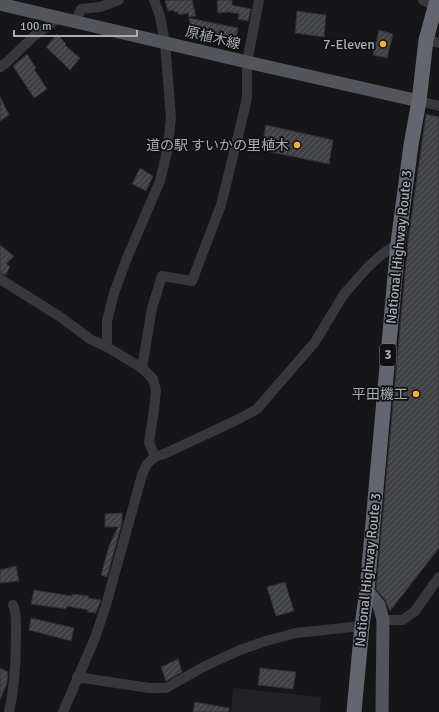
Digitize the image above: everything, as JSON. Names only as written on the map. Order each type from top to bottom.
[{"type":"highway","name":"National Highway Route 3","points":[[354,712],[367,590],[398,242],[411,145],[432,42],[432,2]]},
{"type":"main road","name":"原植木線","points":[[0,4],[419,101]]},
{"type":"main road","points":[[367,590],[379,605],[383,620],[382,712]]},
{"type":"street","points":[[76,21],[81,9],[100,7],[119,0]]},
{"type":"street","points":[[107,347],[107,321],[114,293],[127,258],[160,181],[167,152],[171,118],[165,43],[160,16],[154,0]]},
{"type":"street","points":[[142,368],[152,308],[162,276],[192,281],[221,206],[247,98],[247,62],[259,0]]},
{"type":"street","points":[[0,67],[34,36],[58,18]]},
{"type":"street","points":[[419,101],[439,106]]},
{"type":"street","points":[[63,712],[95,638],[106,605],[142,475],[148,464],[155,456],[164,454],[257,409],[315,342],[344,294],[367,268],[398,242]]},
{"type":"street","points":[[0,279],[62,318],[90,338],[142,368],[153,380],[156,390],[148,442],[155,456]]},
{"type":"street","points":[[383,620],[403,620],[415,611],[439,577]]},
{"type":"street","points":[[9,712],[13,694],[16,648],[16,611],[13,605]]},
{"type":"street","points":[[77,677],[150,688],[166,688],[205,666],[240,650],[266,641],[296,633],[362,626]]},
{"type":"shaded area","points":[[233,688],[321,697],[320,712],[231,712]]},
{"type":"building","points":[[192,0],[196,16],[189,17],[188,13],[179,15],[178,12],[173,10],[168,11],[165,1]]},
{"type":"building","points":[[217,0],[232,0],[232,5],[251,9],[248,21],[238,19],[239,14],[229,12],[218,13]]},
{"type":"building","points":[[297,11],[326,15],[324,37],[295,33]]},
{"type":"building","points":[[189,18],[238,28],[235,43],[229,41],[228,44],[221,43],[222,36],[203,38],[201,27],[191,28]]},
{"type":"building","name":"7-Eleven","points":[[379,30],[393,34],[387,58],[373,55]]},
{"type":"building","points":[[57,34],[66,44],[65,45],[80,58],[70,70],[46,47]]},
{"type":"building","points":[[27,54],[36,68],[34,69],[47,89],[34,98],[13,66]]},
{"type":"building","points":[[0,96],[9,115],[0,121]]},
{"type":"building","name":"平田機工","points":[[426,114],[439,117],[439,548],[390,611],[385,600],[376,589],[408,240]]},
{"type":"building","name":"道の駅 すいかの里植木","points":[[266,125],[333,140],[329,164],[261,150]]},
{"type":"building","points":[[140,168],[153,176],[146,191],[132,184]]},
{"type":"building","points":[[0,245],[14,256],[6,264],[10,266],[6,275],[0,273]]},
{"type":"building","points":[[122,513],[122,523],[107,577],[101,575],[109,546],[118,527],[105,527],[105,514]]},
{"type":"building","points":[[16,566],[19,581],[0,583],[0,570]]},
{"type":"building","points":[[285,582],[294,611],[276,616],[267,587]]},
{"type":"building","points":[[34,590],[72,596],[72,594],[89,596],[88,598],[101,600],[96,613],[67,606],[66,609],[31,604]]},
{"type":"building","points":[[31,618],[74,628],[71,641],[29,630]]},
{"type":"building","points":[[178,659],[182,672],[166,681],[161,667]]},
{"type":"building","points":[[0,668],[8,672],[7,683],[0,700]]},
{"type":"building","points":[[260,668],[296,672],[293,689],[258,685]]},
{"type":"building","points":[[195,702],[229,708],[229,712],[193,712]]},
{"type":"place","name":"7-Eleven","points":[[383,44]]},
{"type":"place","name":"道の駅 すいかの里植木","points":[[297,145]]},
{"type":"place","name":"平田機工","points":[[416,394]]}]
